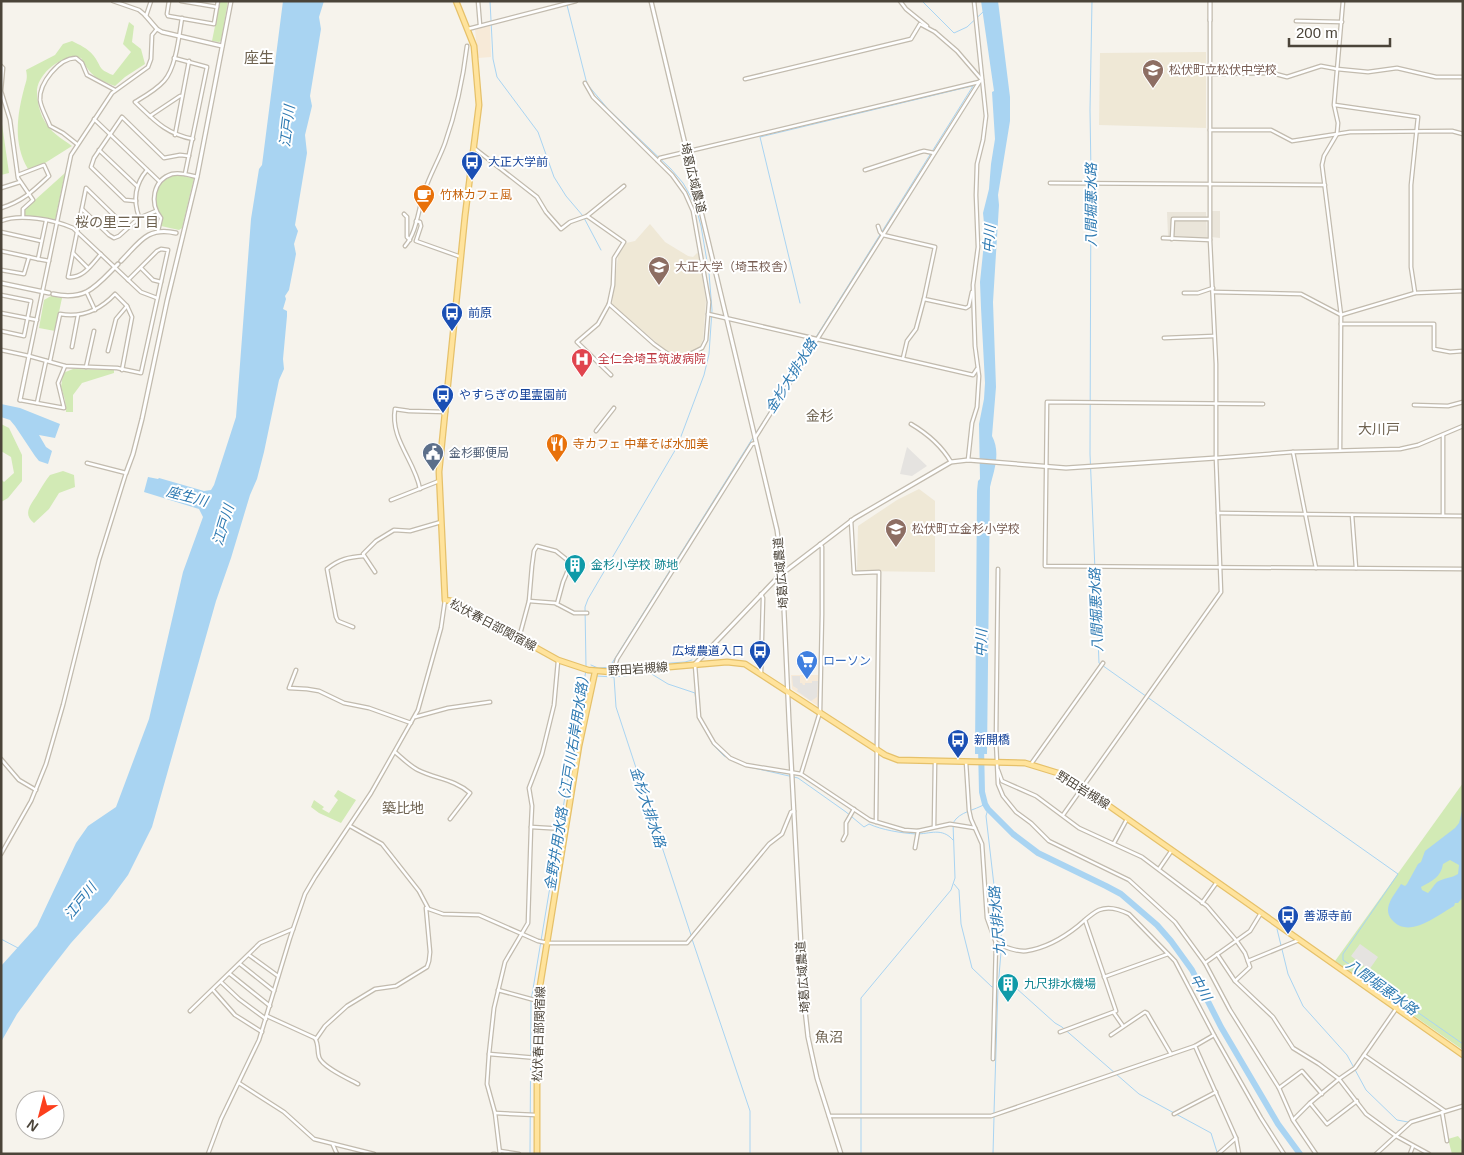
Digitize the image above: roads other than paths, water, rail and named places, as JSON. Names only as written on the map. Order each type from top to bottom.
[{"type":"main road","name":"松伏春日部関宿線","points":[[456,1],[475,51],[479,105],[439,481],[445,600],[452,602],[558,660],[595,672],[584,722],[538,1001],[537,1154]]},
{"type":"main road","name":"野田岩槻線","points":[[595,672],[736,662],[745,664],[761,673],[877,750],[898,760],[1031,764],[1061,774],[1083,787],[1463,1056]]},
{"type":"street","points":[[113,1],[136,8],[162,32],[222,46]]},
{"type":"street","points":[[145,15],[151,1]]},
{"type":"street","points":[[169,1],[167,14],[214,24],[218,1]]},
{"type":"street","points":[[181,1],[217,8]]},
{"type":"street","points":[[1,854],[36,790],[46,764],[99,560],[133,454],[142,419],[180,233],[197,176],[231,1]]},
{"type":"street","points":[[478,1],[480,25]]},
{"type":"street","points":[[468,29],[576,1]]},
{"type":"street","name":"埼葛広域農道","points":[[651,1],[777,530],[782,574],[805,1010],[808,1037],[817,1078],[841,1154]]},
{"type":"street","points":[[900,1],[906,9],[957,51],[982,81]]},
{"type":"street","points":[[924,299],[966,308],[969,306],[973,285],[978,247],[977,164],[986,116],[974,1]]},
{"type":"street","points":[[1063,815],[1221,592],[1216,458],[1216,364],[1210,240],[1210,1]]},
{"type":"street","points":[[1340,450],[1341,315],[1322,165],[1324,156],[1337,134],[1338,123],[1334,105],[1344,1]]},
{"type":"street","points":[[182,18],[170,72],[165,80],[135,102],[160,126],[175,134],[193,139]]},
{"type":"street","points":[[1296,21],[1342,22]]},
{"type":"street","points":[[745,79],[911,40],[920,24],[936,32]]},
{"type":"street","points":[[65,366],[58,383],[64,408],[20,400],[69,162],[77,144],[115,90],[148,67],[151,59],[152,35],[157,29]]},
{"type":"street","points":[[405,246],[410,240],[427,182],[439,159],[451,125],[467,46]]},
{"type":"street","points":[[77,144],[50,126],[40,100],[47,78],[69,59],[76,58],[82,63],[88,75],[115,90]]},
{"type":"street","points":[[174,58],[207,66],[185,174]]},
{"type":"street","points":[[175,134],[189,61]]},
{"type":"street","points":[[1,66],[3,68],[2,91],[10,120],[18,175],[20,182],[33,200],[23,209],[23,217]]},
{"type":"street","points":[[1210,74],[1272,73],[1287,77],[1321,66],[1368,72],[1397,68],[1436,78],[1463,77]]},
{"type":"street","points":[[659,160],[982,81]]},
{"type":"street","points":[[755,438],[819,339],[934,153],[982,81]]},
{"type":"street","points":[[584,84],[659,160],[678,182],[687,197],[693,211],[709,302],[706,340],[702,348],[679,362],[654,344],[609,304]]},
{"type":"street","points":[[587,89],[591,87]]},
{"type":"street","points":[[150,116],[182,96]]},
{"type":"street","points":[[1334,105],[1418,117],[1411,185],[1411,266],[1415,293]]},
{"type":"street","points":[[136,201],[125,200],[91,167],[92,161],[122,117],[164,158],[189,156]]},
{"type":"street","points":[[94,118],[160,182]]},
{"type":"street","points":[[1210,130],[1271,130],[1292,141],[1362,131],[1452,131],[1463,134]]},
{"type":"street","points":[[473,148],[537,197],[546,212],[561,229],[570,222],[585,217],[624,186]]},
{"type":"street","points":[[99,150],[137,186]]},
{"type":"street","points":[[865,170],[924,151],[934,153]]},
{"type":"street","points":[[1,208],[19,202],[49,176],[44,165],[18,175]]},
{"type":"street","points":[[139,218],[136,201],[137,186],[147,170]]},
{"type":"street","points":[[158,231],[161,218],[156,211],[154,194],[160,182],[173,174],[197,176]]},
{"type":"street","points":[[1,188],[20,182]]},
{"type":"street","points":[[1050,183],[1325,185]]},
{"type":"street","points":[[102,254],[79,276],[68,277],[86,188],[127,228]]},
{"type":"street","points":[[82,209],[110,237],[116,238],[139,218],[156,211]]},
{"type":"street","points":[[404,214],[407,217],[407,237],[410,240]]},
{"type":"street","points":[[1,221],[13,217],[23,217],[66,225],[77,231],[102,254],[118,264],[128,280],[141,292],[157,298]]},
{"type":"street","points":[[585,217],[624,242],[614,258],[613,284],[609,304],[598,324],[578,338],[577,342],[611,375]]},
{"type":"street","points":[[1172,238],[1173,219],[1210,219]]},
{"type":"street","points":[[38,258],[46,221]]},
{"type":"street","points":[[416,221],[420,222],[421,226],[416,241],[462,257]]},
{"type":"street","points":[[878,226],[883,235],[935,247],[916,329],[907,341],[903,358]]},
{"type":"street","points":[[1,283],[74,296],[87,293],[96,287],[145,237],[158,231],[180,233]]},
{"type":"street","points":[[1,232],[42,241]]},
{"type":"street","points":[[1163,238],[1210,240]]},
{"type":"street","points":[[1,350],[65,366],[140,373],[168,250],[162,249],[157,251],[128,280]]},
{"type":"street","points":[[1,251],[49,261]]},
{"type":"street","points":[[73,253],[88,268]]},
{"type":"street","points":[[1,270],[24,274],[29,257]]},
{"type":"street","points":[[141,268],[151,279],[161,282]]},
{"type":"street","points":[[969,460],[972,423],[977,407],[978,367],[975,346],[973,285]]},
{"type":"street","points":[[1184,293],[1213,290],[1301,294],[1341,315],[1415,293],[1463,291]]},
{"type":"street","points":[[87,293],[95,310]]},
{"type":"street","points":[[50,362],[60,314],[78,315],[95,310],[115,294],[131,312],[132,321],[122,370]]},
{"type":"street","points":[[1,295],[31,301],[24,336],[2,331],[1,335]]},
{"type":"street","points":[[108,351],[116,319],[127,306]]},
{"type":"street","points":[[1,313],[37,320]]},
{"type":"street","points":[[708,314],[973,374],[978,367]]},
{"type":"street","points":[[72,347],[78,315]]},
{"type":"street","points":[[1341,324],[1434,324],[1434,349],[1450,352],[1463,351]]},
{"type":"street","points":[[86,368],[94,331]]},
{"type":"street","points":[[1164,338],[1214,336]]},
{"type":"street","points":[[37,403],[46,360]]},
{"type":"street","points":[[1263,404],[1047,402],[1045,566],[1463,569]]},
{"type":"street","points":[[1414,405],[1448,406],[1463,402]]},
{"type":"street","points":[[596,431],[614,408]]},
{"type":"street","points":[[420,489],[418,478],[400,445],[395,409],[446,412]]},
{"type":"street","points":[[910,424],[930,436],[951,462]]},
{"type":"street","points":[[975,828],[950,824],[918,831],[904,830],[876,822],[870,820],[801,774],[746,764],[730,758],[710,738],[699,717],[695,665],[782,574],[852,520],[951,462],[969,460],[1046,468],[1090,467],[1293,452],[1402,449],[1418,446],[1463,426]]},
{"type":"street","points":[[1443,435],[1443,515]]},
{"type":"street","points":[[615,666],[621,652],[720,493],[752,444],[756,443]]},
{"type":"street","points":[[1293,452],[1316,568]]},
{"type":"street","points":[[87,463],[126,474]]},
{"type":"street","points":[[391,500],[439,481]]},
{"type":"street","points":[[1218,513],[1463,516]]},
{"type":"street","points":[[1352,516],[1356,568]]},
{"type":"street","points":[[852,520],[854,573],[879,572],[876,822]]},
{"type":"street","points":[[364,556],[363,554],[376,541],[394,530],[410,531],[441,522]]},
{"type":"street","points":[[801,774],[820,712],[822,547],[820,544]]},
{"type":"street","points":[[519,638],[529,601],[534,551],[537,546],[556,551],[571,563],[557,604]]},
{"type":"street","points":[[353,627],[338,620],[336,617],[327,567],[347,557],[364,556]]},
{"type":"street","points":[[364,556],[375,572]]},
{"type":"street","points":[[998,569],[995,706],[996,763],[998,784],[1003,796],[1016,812],[1031,823],[1049,841],[1129,880],[1175,922],[1205,963],[1230,1010],[1279,1088],[1293,1120],[1316,1154]]},
{"type":"street","points":[[761,594],[763,598],[761,673]]},
{"type":"street","points":[[208,1154],[221,1119],[262,1032],[305,894],[350,826],[415,717],[443,620],[445,600]]},
{"type":"street","points":[[529,601],[557,604],[574,613],[585,613]]},
{"type":"street","points":[[520,1154],[500,1152],[495,1113],[487,1084],[489,1054],[498,990],[505,962],[520,933],[528,923],[531,827],[530,788],[542,754],[552,713],[558,660]]},
{"type":"street","points":[[1031,764],[1103,663]]},
{"type":"street","points":[[296,670],[289,688],[319,691],[352,705],[369,708],[411,723]]},
{"type":"street","points":[[415,717],[448,708],[490,702]]},
{"type":"street","points":[[395,752],[419,771],[452,781],[470,793],[450,819]]},
{"type":"street","points":[[1,759],[19,780],[36,790]]},
{"type":"street","points":[[934,827],[935,762]]},
{"type":"street","points":[[968,762],[969,810],[982,844],[987,918],[996,944],[993,1059]]},
{"type":"street","points":[[996,763],[1002,781],[1036,796],[1078,828],[1142,857],[1202,903],[1236,940],[1248,961],[1249,969],[1235,981]]},
{"type":"street","points":[[843,840],[846,834],[846,823],[854,809]]},
{"type":"street","points":[[350,826],[382,844],[419,891],[429,909],[444,914],[479,915],[538,941],[548,943],[687,943],[769,844],[782,834],[791,812],[794,811]]},
{"type":"street","points":[[1114,843],[1127,819]]},
{"type":"street","points":[[531,827],[566,829]]},
{"type":"street","points":[[915,848],[918,831]]},
{"type":"street","points":[[1159,869],[1172,850]]},
{"type":"street","points":[[1202,903],[1217,882]]},
{"type":"street","points":[[358,1084],[324,1065],[319,1057],[316,1039],[325,1026],[347,1006],[375,990],[396,986],[427,967],[430,952],[426,908],[429,909]]},
{"type":"street","points":[[996,944],[1026,951],[1052,943],[1065,936],[1100,910],[1107,908],[1122,910],[1129,914],[1168,954],[1182,972],[1214,1035],[1261,1118],[1284,1154]]},
{"type":"street","points":[[1205,963],[1250,931],[1261,914]]},
{"type":"street","points":[[1085,920],[1116,1011],[1114,1013],[1122,1026]]},
{"type":"street","points":[[190,1011],[260,944],[293,928]]},
{"type":"street","points":[[1248,961],[1299,940]]},
{"type":"street","points":[[1104,977],[1168,954]]},
{"type":"street","points":[[1217,954],[1235,981],[1273,1018],[1293,1048],[1339,1079],[1366,1114],[1396,1136],[1429,1154]]},
{"type":"street","points":[[249,955],[278,977]]},
{"type":"street","points":[[240,964],[274,992]]},
{"type":"street","points":[[230,974],[270,1006]]},
{"type":"street","points":[[221,982],[238,999],[266,1018],[316,1039]]},
{"type":"street","points":[[213,990],[235,1015],[262,1032]]},
{"type":"street","points":[[498,990],[538,1001]]},
{"type":"street","points":[[1293,1120],[1339,1079],[1355,1068],[1396,1009]]},
{"type":"street","points":[[1110,1035],[1145,1012],[1148,1013],[1171,1054]]},
{"type":"street","points":[[1060,1032],[1114,1013]]},
{"type":"street","points":[[829,1116],[992,1116],[1194,1046],[1214,1035]]},
{"type":"street","points":[[1194,1046],[1236,1138],[1239,1154]]},
{"type":"street","points":[[489,1054],[537,1058]]},
{"type":"street","points":[[1364,1055],[1444,1112],[1447,1141]]},
{"type":"street","points":[[1279,1088],[1302,1071],[1322,1094]]},
{"type":"street","points":[[239,1083],[284,1112],[314,1139],[374,1154]]},
{"type":"street","points":[[1174,1114],[1216,1092]]},
{"type":"street","points":[[1310,1104],[1327,1124],[1357,1101]]},
{"type":"street","points":[[1376,1154],[1412,1122],[1463,1106]]},
{"type":"street","points":[[495,1113],[537,1115]]},
{"type":"street","points":[[1218,1154],[1236,1138]]},
{"type":"street","points":[[333,1145],[337,1154]]},
{"type":"street","points":[[1410,1154],[1414,1145]]},
{"type":"water","points":[[283,1],[324,1],[319,17],[321,29],[310,96],[312,106],[305,135],[307,153],[295,225],[298,231],[294,244],[296,254],[283,309],[287,311],[283,359],[284,369],[279,380],[257,479],[250,495],[216,601],[152,827],[128,875],[108,902],[71,943],[46,975],[17,1014],[1,1042],[1,966],[37,926],[76,843],[88,826],[116,807],[149,719],[183,572],[203,517],[199,509],[144,492],[148,477],[159,478],[204,491],[211,490],[236,417],[251,219],[259,169],[262,165]]},
{"type":"water","points":[[981,1],[998,1],[1010,97],[1010,121],[998,195],[993,302],[996,387],[992,436],[995,442],[996,455],[990,487],[987,754],[975,754],[977,491],[980,479],[979,424],[985,383],[980,282],[985,233],[983,213],[989,189],[995,139],[992,92],[994,91]]},
{"type":"water","points":[[1,404],[20,408],[60,424],[55,438],[39,435],[46,447],[52,451],[48,464],[39,461],[10,420],[1,417]]},
{"type":"water","points":[[1463,807],[1463,897],[1454,906],[1425,923],[1408,927],[1394,922],[1388,912],[1388,907],[1401,884],[1405,886],[1407,884],[1421,862],[1425,851],[1459,823]],"holes":[[[1450,860],[1459,865],[1458,874],[1437,882],[1428,893],[1422,890],[1421,887],[1438,875],[1443,864]]]},
{"type":"waterway","points":[[490,1],[493,59],[497,77],[538,132],[554,177],[566,196],[583,216],[601,250]]},
{"type":"waterway","name":"金野井用水路（江戸川右岸用水路）","points":[[566,1],[587,84],[608,109],[671,169],[683,183],[691,197],[701,226],[709,273],[712,310],[709,354],[704,375],[677,447],[585,607],[586,666]]},
{"type":"waterway","points":[[922,1],[954,33],[967,27],[983,12]]},
{"type":"waterway","name":"八間堀悪水路","points":[[1092,1],[1090,110],[1090,454],[1099,663],[1398,874],[1343,954],[1343,960],[1463,1044]]},
{"type":"waterway","points":[[800,303],[760,137],[972,86]]},
{"type":"waterway","name":"金杉大排水路","points":[[756,433],[973,86]]},
{"type":"waterway","name":"金杉大排水路","points":[[612,667],[612,663],[754,436]]},
{"type":"waterway","points":[[616,667],[692,660]]},
{"type":"waterway","points":[[591,665],[598,668],[612,667]]},
{"type":"waterway","name":"金野井用水路（江戸川右岸用水路）","points":[[530,1154],[531,1001],[586,670]]},
{"type":"waterway","points":[[596,676],[614,677],[650,673],[668,684],[695,693],[698,718]]},
{"type":"waterway","name":"金杉大排水路","points":[[614,677],[616,707],[691,935]]},
{"type":"waterway","points":[[700,721],[713,745],[724,756],[745,766],[798,778],[864,827],[869,824],[886,830],[916,834],[940,832],[953,840]]},
{"type":"waterway","name":"中川","points":[[981,746],[982,792],[988,809],[1013,834],[1038,853],[1121,894],[1157,925],[1192,970],[1221,1027],[1278,1124],[1300,1154]]},
{"type":"waterway","points":[[861,1154],[861,998],[951,890],[955,878],[953,823],[959,816],[985,804]]},
{"type":"waterway","name":"九尺排水路","points":[[988,809],[986,816],[1002,940],[998,988],[994,1113]]},
{"type":"waterway","points":[[954,884],[959,890],[961,924],[972,968],[992,987],[1016,988],[1139,1094],[1211,1133],[1217,1152]]},
{"type":"waterway","points":[[1277,929],[1288,974],[1303,1006],[1347,1055],[1366,1090],[1397,1120],[1408,1122],[1421,1117]]},
{"type":"waterway","points":[[1,939],[18,948]]},
{"type":"waterway","name":"金杉大排水路","points":[[692,939],[750,1111],[750,1154]]},
{"type":"waterway","name":"九尺排水路","points":[[993,1154],[994,1117]]},
{"type":"place","name":"松伏町立松伏中学校","points":[[1153,89]]},
{"type":"place","name":"大正大学前","points":[[472,181]]},
{"type":"place","name":"竹林カフェ風","points":[[424,214]]},
{"type":"place","name":"大正大学（埼玉校舎）","points":[[659,286]]},
{"type":"place","name":"前原","points":[[452,332]]},
{"type":"place","name":"全仁会埼玉筑波病院","points":[[582,378]]},
{"type":"place","name":"やすらぎの里霊園前","points":[[443,414]]},
{"type":"place","name":"寺カフェ 中華そば水加美","points":[[557,463]]},
{"type":"place","name":"金杉郵便局","points":[[433,472]]},
{"type":"place","name":"松伏町立金杉小学校","points":[[896,548]]},
{"type":"place","name":"金杉小学校 跡地","points":[[575,584]]},
{"type":"place","name":"広域農道入口","points":[[760,670]]},
{"type":"place","name":"ローソン","points":[[807,680]]},
{"type":"place","name":"新開橋","points":[[958,759]]},
{"type":"place","name":"善源寺前","points":[[1288,935]]},
{"type":"place","name":"九尺排水機場","points":[[1008,1003]]},
{"type":"district","name":"座生","points":[[259,57]]},
{"type":"district","name":"桜の里三丁目","points":[[117,222]]},
{"type":"district","name":"金杉","points":[[820,416]]},
{"type":"district","name":"大川戸","points":[[1379,429]]},
{"type":"district","name":"築比地","points":[[403,808]]},
{"type":"district","name":"魚沼","points":[[829,1037]]},
{"type":"water label","name":"江戸川","points":[[287,126]]},
{"type":"water label","name":"座生川","points":[[187,496]]},
{"type":"water label","name":"江戸川","points":[[223,525]]},
{"type":"water label","name":"江戸川","points":[[80,901]]}]
